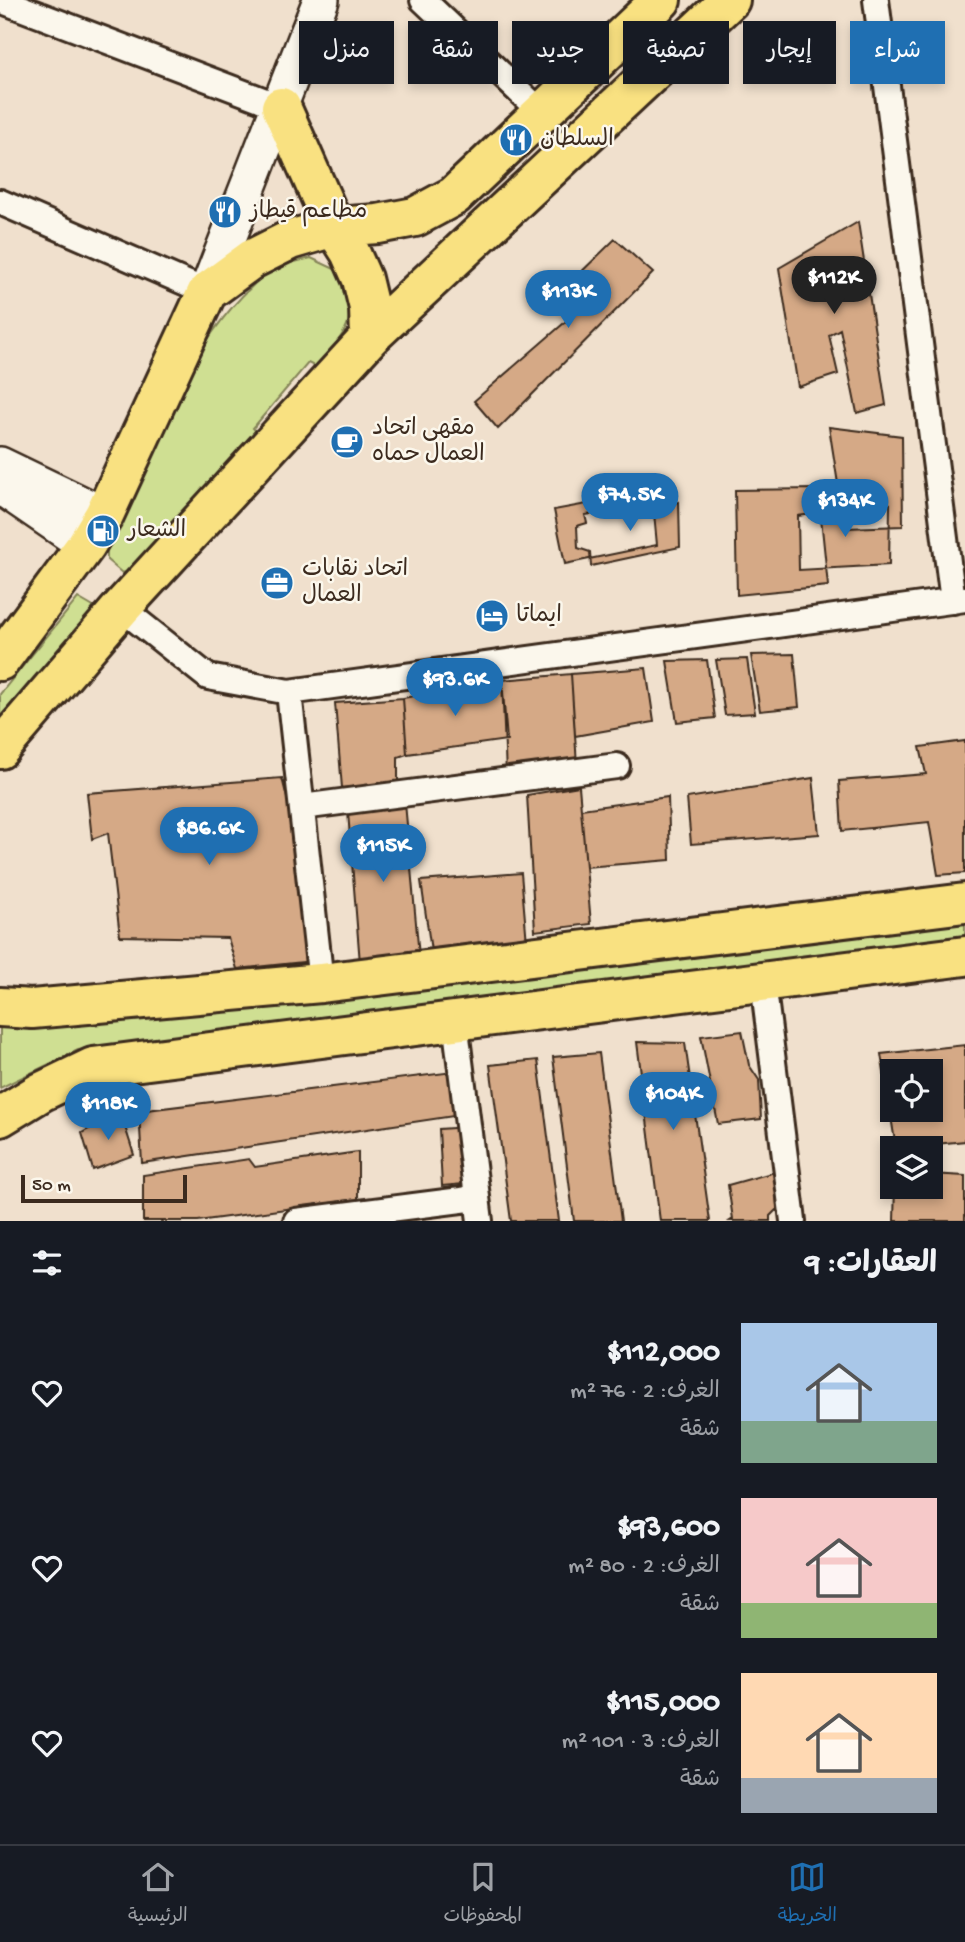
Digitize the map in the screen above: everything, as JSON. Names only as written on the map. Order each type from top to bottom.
[{"type":"main road","points":[[0,661],[95,530],[207,292],[321,0]]},
{"type":"main road","points":[[0,749],[121,608],[370,337],[730,0]]},
{"type":"main road","points":[[207,292],[252,259],[290,240],[334,227],[378,224],[415,217],[454,196],[544,114],[659,1]]},
{"type":"main road","points":[[281,107],[334,227],[350,252],[362,279],[369,307],[370,337]]},
{"type":"main road","points":[[0,465],[95,530]]},
{"type":"main road","points":[[0,486],[95,530]]},
{"type":"main road","points":[[0,1007],[32,1009],[321,983],[965,903]]},
{"type":"main road","points":[[0,1117],[41,1091],[93,1067],[965,956]]},
{"type":"street","points":[[0,0],[281,107]]},
{"type":"street","points":[[423,0],[544,114]]},
{"type":"street","points":[[121,608],[208,677],[289,692],[959,600],[876,0]]},
{"type":"street","points":[[0,202],[207,292]]},
{"type":"street","points":[[289,692],[321,983]]},
{"type":"street","points":[[302,807],[617,766]]},
{"type":"street","points":[[763,982],[793,1221]]},
{"type":"street","points":[[305,1220],[479,1209],[455,1021]]},
{"type":"green space","points":[[311,258],[341,272],[349,304],[348,324],[343,333],[318,368],[308,363],[253,428],[263,439],[146,566],[122,573],[107,560],[107,550],[154,440],[191,366],[238,301],[266,274],[281,266]]},
{"type":"green space","points":[[78,598],[95,608],[0,720],[0,694]]},
{"type":"green space","points":[[965,920],[965,940],[78,1050],[0,1088],[0,1023],[83,1025]]},
{"type":"building","points":[[858,222],[886,405],[857,413],[840,329],[829,335],[838,374],[798,387],[779,268]]},
{"type":"building","points":[[615,239],[653,273],[498,429],[474,401],[586,304],[565,288]]},
{"type":"building","points":[[829,427],[902,436],[903,526],[845,528]]},
{"type":"building","points":[[818,489],[828,586],[737,595],[735,490]]},
{"type":"building","points":[[652,492],[657,545],[565,564],[554,510]]},
{"type":"building","points":[[679,502],[680,547],[591,566],[590,552],[578,548],[577,526],[587,523],[585,515]]},
{"type":"building","points":[[890,504],[889,565],[799,570],[798,516]]},
{"type":"building","points":[[794,654],[799,707],[760,711],[751,655]]},
{"type":"building","points":[[747,659],[755,713],[725,715],[716,660]]},
{"type":"building","points":[[707,660],[715,718],[677,722],[667,661]]},
{"type":"building","points":[[646,668],[654,722],[575,736],[571,674]]},
{"type":"building","points":[[571,674],[577,765],[506,774],[502,680]]},
{"type":"building","points":[[502,680],[507,740],[407,754],[403,698]]},
{"type":"building","points":[[403,698],[407,754],[398,757],[398,782],[342,788],[335,703]]},
{"type":"building","points":[[965,741],[965,873],[938,875],[929,822],[842,831],[839,781],[926,774],[920,747]]},
{"type":"building","points":[[282,778],[299,846],[313,961],[237,969],[228,938],[120,936],[108,833],[92,839],[87,793]]},
{"type":"building","points":[[813,778],[819,834],[691,844],[687,798]]},
{"type":"building","points":[[579,786],[591,924],[535,931],[527,795]]},
{"type":"building","points":[[668,797],[670,860],[586,867],[581,809]]},
{"type":"building","points":[[405,803],[419,956],[360,963],[348,812]]},
{"type":"building","points":[[521,873],[527,943],[431,951],[421,881]]},
{"type":"building","points":[[742,1031],[749,1065],[759,1080],[761,1119],[718,1124],[701,1036]]},
{"type":"building","points":[[637,1042],[685,1043],[710,1221],[660,1221]]},
{"type":"building","points":[[965,1045],[965,1141],[943,1143],[943,1136],[894,1136],[892,1122],[943,1122],[943,1059],[882,1059],[881,1054]]},
{"type":"building","points":[[599,1053],[621,1221],[574,1221],[553,1057]]},
{"type":"building","points":[[538,1060],[559,1221],[511,1221],[490,1065]]},
{"type":"building","points":[[461,1071],[467,1114],[142,1163],[139,1111]]},
{"type":"building","points":[[120,1111],[134,1155],[93,1170],[82,1133]]},
{"type":"building","points":[[468,1127],[475,1183],[442,1186],[439,1129]]},
{"type":"building","points":[[358,1152],[358,1199],[198,1221],[143,1221],[143,1175],[249,1159],[255,1167]]},
{"type":"building","points":[[775,1172],[777,1209],[770,1216],[770,1221],[730,1221],[733,1219],[728,1185]]},
{"type":"building","points":[[943,1175],[965,1176],[965,1221],[894,1221],[895,1199],[943,1199]]},
{"type":"place","name":"السلطان","points":[[516,140]]},
{"type":"place","name":"مطاعم قيطاز","points":[[225,212]]},
{"type":"place","name":"مقهى اتحاد العمال حماه","points":[[347,442]]},
{"type":"place","name":"الشعار","points":[[103,531]]},
{"type":"place","name":"اتحاد نقابات العمال","points":[[277,583]]},
{"type":"place","name":"ايماتا","points":[[492,616]]}]
